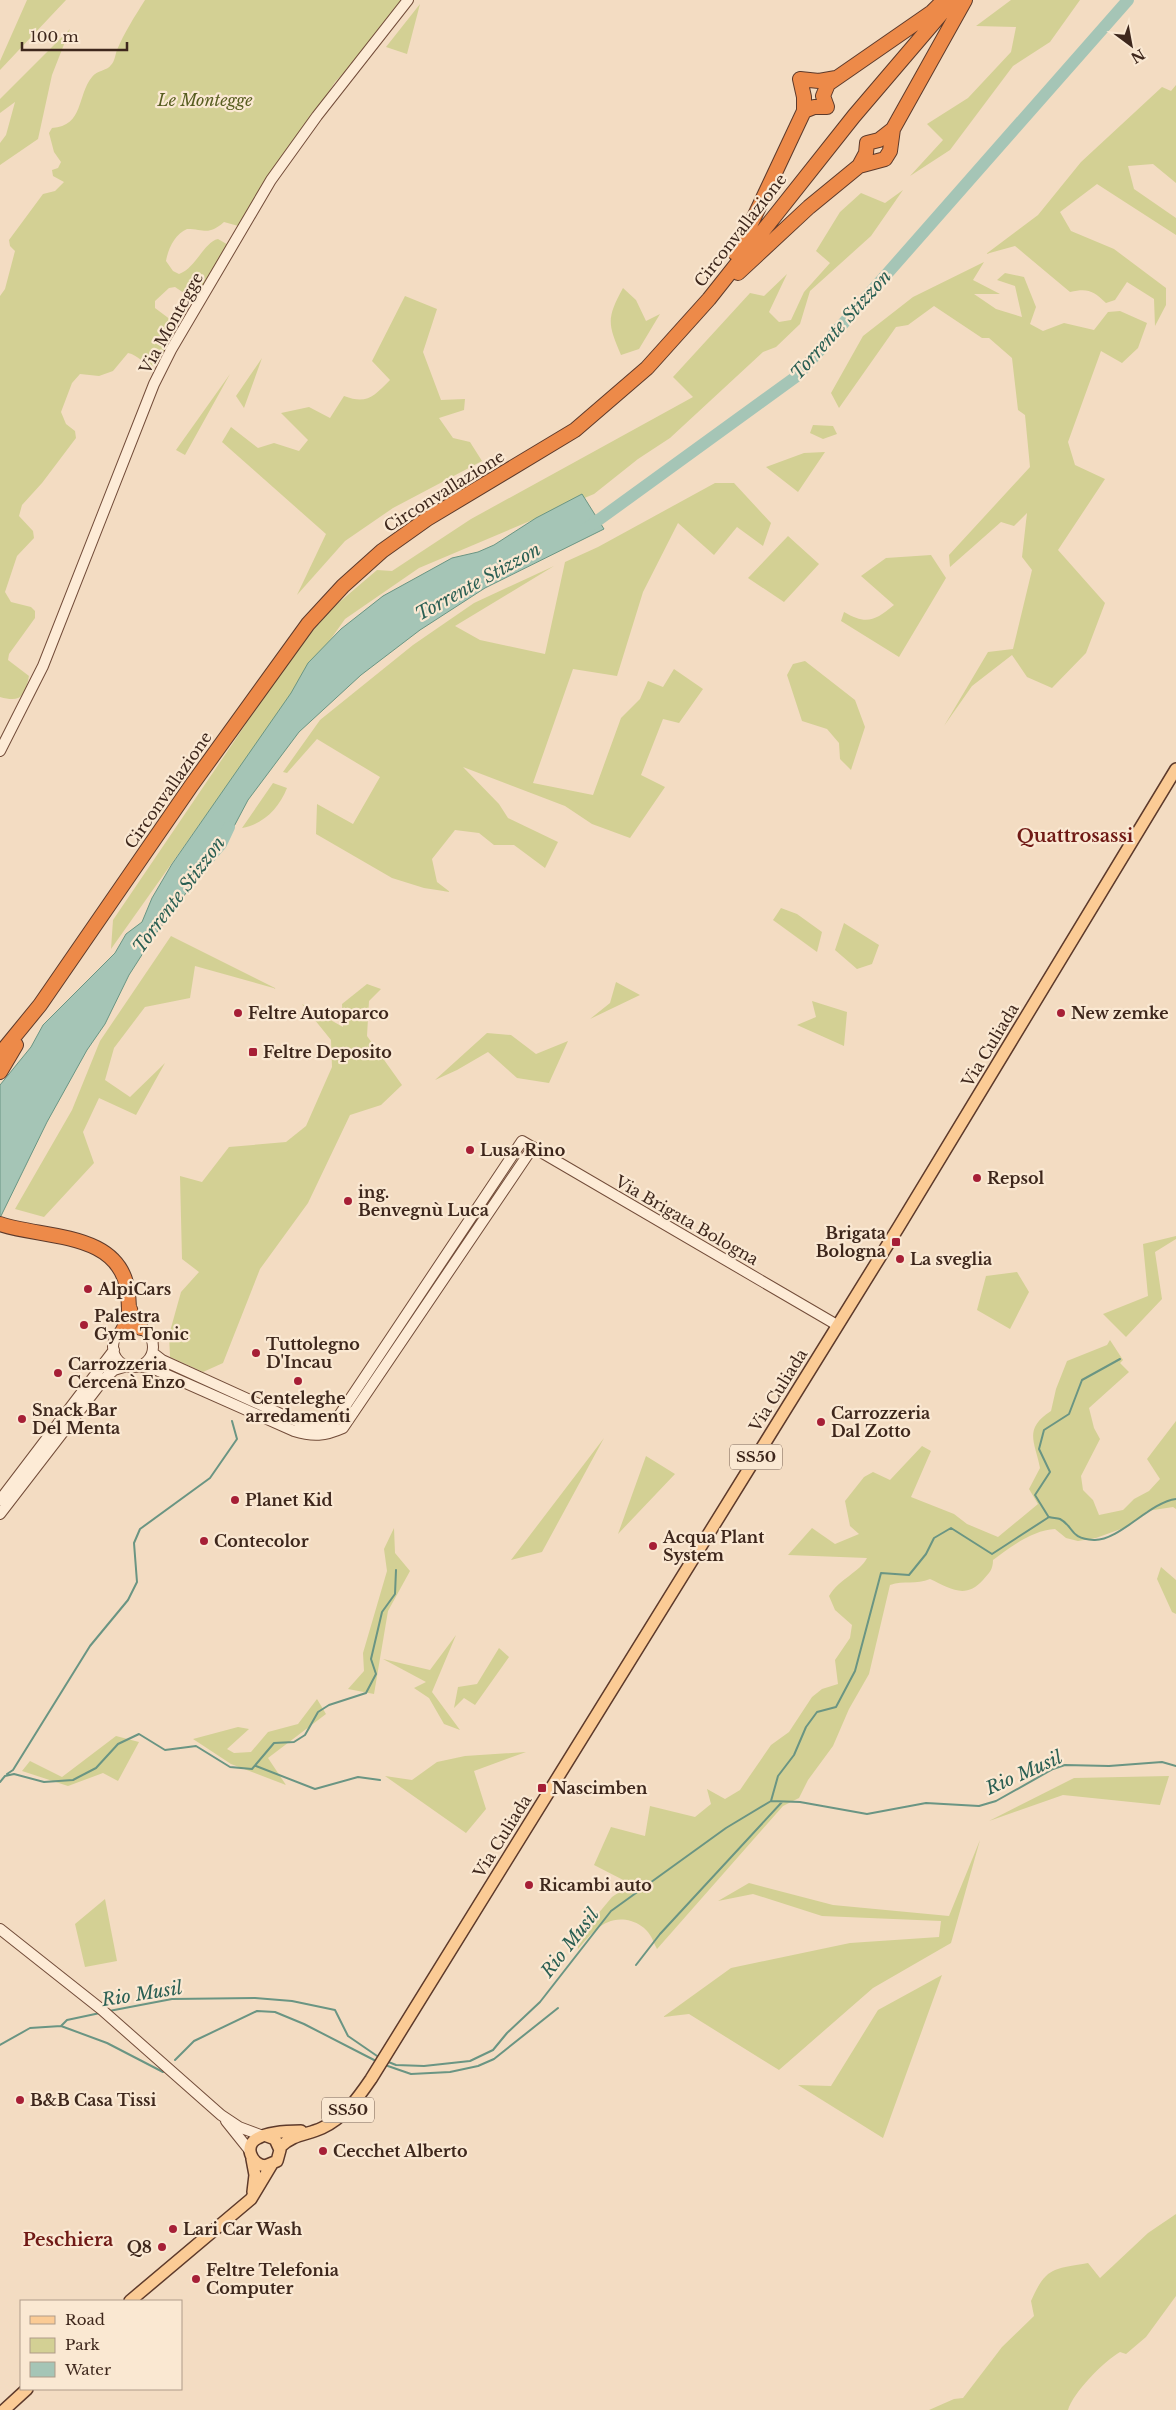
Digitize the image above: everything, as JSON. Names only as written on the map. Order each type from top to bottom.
[{"type":"highway","points":[[804,111],[814,107],[827,107],[823,96],[825,90],[836,78],[932,12],[944,0]]},
{"type":"highway","name":"Circonvallazione","points":[[0,1054],[40,1005],[279,663],[308,624],[342,586],[382,551],[427,519],[575,430],[647,368],[721,284],[835,138],[953,0]]},
{"type":"highway","points":[[859,166],[884,159],[890,150],[893,129],[965,0]]},
{"type":"highway","points":[[836,78],[819,81],[800,79],[804,97],[804,111],[741,245],[721,272],[721,284],[729,281],[809,207],[859,166],[866,153],[866,143],[879,140],[893,129]]},
{"type":"highway","points":[[0,1072],[40,1005]]},
{"type":"highway","points":[[0,1224],[20,1231],[89,1243],[106,1252],[119,1265],[126,1282],[129,1318],[123,1330]]},
{"type":"highway","points":[[129,1308],[132,1318],[141,1328]]},
{"type":"main road","name":"Via Culiada","points":[[280,2146],[292,2137],[324,2127],[340,2116],[359,2096],[376,2071],[837,1325],[1176,769]]},
{"type":"main road","name":"Via Culiada","points":[[265,2136],[287,2131],[306,2132]]},
{"type":"main road","points":[[131,2300],[252,2199],[272,2164],[280,2156],[280,2146],[275,2139],[265,2136],[255,2140],[251,2155],[255,2175],[252,2199]]},
{"type":"main road","points":[[251,2155],[261,2166],[272,2164]]},
{"type":"main road","points":[[4,2410],[26,2390]]},
{"type":"street","name":"Via Montegge","points":[[0,751],[43,666],[154,384],[171,350],[271,180],[317,116],[408,0]]},
{"type":"street","name":"Via Brigata Bologna","points":[[153,1353],[162,1360],[305,1425],[314,1427],[331,1423],[336,1420],[522,1141],[837,1325]]},
{"type":"street","points":[[0,1514],[104,1379],[114,1370],[127,1366],[154,1369],[302,1434],[310,1436],[326,1435],[343,1428],[533,1147]]},
{"type":"street","points":[[0,1500],[114,1350],[116,1336],[123,1330],[132,1327],[141,1328],[152,1340],[153,1353],[148,1361],[139,1366]]},
{"type":"street","points":[[114,1350],[118,1360],[127,1366]]},
{"type":"street","points":[[0,1929],[101,2009],[220,2115],[239,2127],[265,2136]]},
{"type":"street","points":[[220,2115],[251,2155]]},
{"type":"green space","points":[[27,0],[66,0],[0,70],[0,61]]},
{"type":"green space","name":"Le Montegge","points":[[145,0],[408,0],[382,33],[335,82],[242,227],[224,222],[214,229],[206,231],[187,229],[176,238],[170,247],[166,261],[173,271],[179,274],[185,271],[213,241],[218,239],[230,246],[196,301],[175,287],[169,288],[155,301],[155,308],[175,323],[171,339],[158,363],[155,366],[151,365],[128,353],[113,371],[99,376],[80,374],[72,383],[61,412],[66,424],[75,431],[76,438],[42,483],[22,505],[19,516],[33,531],[34,538],[17,556],[5,592],[11,602],[31,607],[35,611],[35,618],[9,654],[8,660],[29,676],[26,689],[21,696],[7,699],[0,697],[0,296],[5,289],[15,251],[10,246],[9,240],[43,194],[55,191],[64,182],[53,176],[52,170],[58,168],[61,162],[54,152],[49,133],[52,128],[70,122],[75,116],[87,84],[94,75],[109,67],[112,63],[123,37]]},
{"type":"green space","points":[[1011,0],[1080,0],[1050,42],[1013,66],[950,150],[910,176],[943,140],[927,124],[968,98],[1011,52],[1016,27],[976,26]]},
{"type":"green space","points":[[420,4],[407,54],[386,47]]},
{"type":"green space","points":[[70,29],[52,75],[38,139],[0,165],[0,143],[6,135],[15,102],[0,113],[0,99]]},
{"type":"green space","points":[[1176,85],[1176,183],[1153,164],[1128,166],[1134,189],[1176,218],[1176,235],[1097,184],[1060,212],[1071,231],[1114,249],[1166,288],[1166,305],[1155,326],[1154,299],[1127,282],[1115,300],[1106,303],[1090,291],[1070,292],[1015,246],[986,254],[1038,215],[1081,162],[1162,87],[1171,91]]},
{"type":"green space","points":[[903,190],[871,236],[810,291],[800,324],[776,347],[763,352],[670,438],[638,459],[594,494],[419,568],[345,619],[111,949],[113,920],[292,656],[329,611],[377,570],[392,571],[471,519],[693,397],[673,377],[750,293],[764,296],[787,274],[769,312],[779,322],[791,320],[804,292],[830,263],[816,251],[840,212],[861,193],[885,203]]},
{"type":"green space","points":[[984,262],[973,280],[1000,294],[974,294],[996,309],[1022,317],[1015,286],[997,280],[1005,273],[1024,277],[1036,307],[1030,324],[1043,331],[1064,323],[1094,330],[1108,312],[1120,311],[1147,323],[1138,348],[1122,363],[1101,351],[1068,442],[1075,465],[1105,479],[1058,550],[1105,603],[1086,653],[1052,688],[1027,677],[1012,655],[972,686],[944,726],[988,652],[1013,649],[1032,570],[1022,557],[1027,513],[1014,526],[1001,522],[950,567],[949,555],[1030,467],[1025,415],[1018,410],[1012,358],[989,338],[982,338],[934,306],[908,325],[896,327],[839,408],[831,393],[863,336],[913,297]]},
{"type":"green space","points":[[623,288],[636,300],[646,321],[660,314],[639,349],[621,355],[611,328],[611,315]]},
{"type":"green space","points":[[405,296],[437,309],[423,352],[441,400],[465,399],[464,410],[439,418],[453,438],[470,442],[482,461],[393,508],[345,541],[297,595],[326,534],[222,442],[231,427],[258,448],[274,443],[299,451],[308,440],[281,413],[309,407],[330,418],[344,396],[359,400],[370,397],[379,391],[390,380],[372,361]]},
{"type":"green space","points":[[262,358],[244,408],[236,396]]},
{"type":"green space","points":[[230,374],[185,455],[176,450]]},
{"type":"green space","points":[[813,425],[833,426],[837,434],[823,439],[810,433]]},
{"type":"green space","points":[[825,452],[798,492],[766,467],[804,453]]},
{"type":"green space","points":[[715,483],[734,483],[771,523],[763,546],[737,527],[714,555],[678,523],[643,592],[617,676],[573,669],[533,783],[593,795],[621,718],[640,699],[648,681],[663,687],[674,669],[703,689],[679,723],[663,719],[641,775],[665,787],[630,838],[592,824],[565,806],[463,767],[499,804],[508,818],[558,842],[545,868],[514,845],[494,845],[479,833],[455,830],[432,859],[437,882],[450,892],[424,888],[392,878],[316,834],[317,804],[353,824],[380,777],[317,739],[287,773],[283,772],[320,720],[413,645],[474,603],[554,566],[455,626],[480,640],[545,654],[565,562],[598,547]]},
{"type":"green space","points":[[788,536],[819,564],[784,602],[748,578]]},
{"type":"green space","points":[[931,555],[946,578],[899,657],[841,621],[844,612],[864,620],[876,618],[894,605],[861,576],[886,558]]},
{"type":"green space","points":[[805,661],[855,700],[865,727],[851,770],[840,759],[839,743],[827,729],[802,721],[787,675],[793,664]]},
{"type":"green space","points":[[273,783],[287,788],[280,802],[264,819],[242,828]]},
{"type":"green space","points":[[781,908],[797,914],[822,932],[817,952],[773,920]]},
{"type":"green space","points":[[844,923],[879,945],[872,964],[857,969],[835,950]]},
{"type":"green space","points":[[171,936],[277,989],[195,966],[190,998],[145,1007],[114,1048],[105,1080],[130,1097],[165,1063],[136,1115],[99,1098],[83,1132],[94,1163],[44,1217],[15,1209],[72,1110],[100,1041]]},
{"type":"green space","points":[[616,982],[640,995],[590,1019],[610,1003]]},
{"type":"green space","points":[[367,984],[381,989],[369,1001],[367,1036],[402,1085],[381,1105],[350,1115],[308,1203],[260,1269],[223,1363],[203,1372],[170,1357],[169,1335],[181,1292],[199,1272],[182,1259],[180,1176],[202,1182],[229,1147],[286,1142],[306,1126],[332,1067],[331,1040],[302,1004],[343,1027],[342,1004]]},
{"type":"green space","points":[[812,1001],[847,1012],[844,1046],[797,1025],[816,1017]]},
{"type":"green space","points":[[487,1033],[511,1035],[536,1054],[568,1041],[549,1083],[517,1078],[488,1052],[435,1080]]},
{"type":"green space","points":[[1176,1236],[1176,1239],[1155,1252],[1162,1299],[1126,1337],[1103,1314],[1148,1296],[1143,1244]]},
{"type":"green space","points":[[1017,1272],[1029,1292],[1010,1329],[977,1310],[986,1276]]},
{"type":"green space","points":[[1110,1340],[1123,1360],[1120,1363],[1129,1372],[1089,1408],[1094,1428],[1100,1439],[1081,1476],[1083,1490],[1093,1500],[1099,1515],[1123,1510],[1134,1499],[1149,1491],[1160,1479],[1147,1459],[1176,1421],[1176,1509],[1173,1507],[1147,1511],[1129,1526],[1096,1538],[1078,1541],[1066,1538],[1055,1529],[1038,1532],[1014,1545],[993,1560],[989,1573],[970,1590],[951,1589],[930,1579],[890,1585],[869,1674],[849,1709],[833,1746],[808,1780],[799,1798],[783,1806],[657,1949],[648,1932],[639,1924],[614,1920],[600,1926],[578,1949],[577,1939],[612,1897],[631,1884],[594,1865],[611,1827],[645,1836],[650,1806],[695,1817],[711,1804],[707,1789],[725,1799],[740,1790],[771,1745],[789,1732],[812,1697],[822,1689],[838,1684],[835,1660],[850,1638],[852,1625],[835,1610],[829,1596],[867,1558],[788,1555],[812,1528],[835,1544],[859,1534],[850,1526],[845,1501],[864,1477],[873,1472],[890,1480],[922,1446],[931,1451],[911,1497],[954,1514],[967,1524],[998,1537],[1038,1504],[1029,1489],[1040,1468],[1034,1443],[1034,1430],[1042,1418],[1051,1411],[1056,1389],[1067,1361],[1107,1345]]},
{"type":"green space","points":[[604,1438],[542,1552],[511,1560]]},
{"type":"green space","points":[[646,1456],[675,1474],[618,1534]]},
{"type":"green space","points":[[394,1528],[395,1553],[410,1571],[388,1611],[374,1694],[348,1689],[364,1671],[363,1653],[387,1571],[384,1549]]},
{"type":"green space","points":[[1161,1567],[1176,1580],[1176,1614],[1172,1612],[1157,1579]]},
{"type":"green space","points":[[456,1635],[432,1692],[460,1730],[444,1724],[429,1698],[414,1688],[426,1682],[383,1659],[430,1670]]},
{"type":"green space","points":[[499,1648],[509,1657],[475,1705],[464,1698],[454,1708],[458,1687],[477,1684]]},
{"type":"green space","points":[[317,1699],[326,1714],[268,1758],[286,1785],[231,1764],[193,1739],[238,1727],[249,1729],[227,1749],[234,1753],[251,1752],[268,1732],[298,1724]]},
{"type":"green space","points":[[116,1736],[139,1742],[118,1781],[103,1773],[68,1786],[22,1771],[30,1761],[62,1777]]},
{"type":"green space","points":[[526,1752],[474,1771],[486,1809],[466,1833],[385,1776],[412,1780],[437,1762],[465,1756]]},
{"type":"green space","points":[[1169,1776],[1160,1805],[1063,1795],[989,1821],[1074,1778]]},
{"type":"green space","points":[[980,1840],[951,1943],[873,1988],[779,2070],[689,2014],[663,2017],[731,1968],[850,1943],[939,1937],[941,1921],[822,1916],[753,1894],[718,1901],[749,1883],[833,1905],[949,1916]]},
{"type":"green space","points":[[105,1899],[117,1961],[85,1967],[75,1924]]},
{"type":"green space","points":[[942,1975],[883,2138],[798,2085],[831,2086],[878,2010]]},
{"type":"green space","points":[[1176,2214],[1176,2296],[1146,2337],[1126,2354],[1120,2352],[1113,2356],[1098,2370],[1076,2395],[1068,2410],[929,2410],[954,2399],[963,2398],[1002,2347],[1034,2316],[1031,2301],[1046,2276],[1059,2269],[1088,2263],[1100,2278],[1148,2233]]},
{"type":"water","points":[[582,494],[604,529],[485,588],[420,630],[361,675],[299,732],[248,800],[230,834],[154,936],[129,975],[105,1024],[87,1050],[47,1122],[0,1218],[0,1085],[31,1047],[43,1025],[115,953],[126,934],[142,922],[152,898],[172,864],[291,693],[308,663],[341,629],[383,596],[452,558],[478,552],[494,545],[536,518]]},
{"type":"waterway","name":"Torrente Stizzon","points":[[586,529],[797,376],[1128,0]]},
{"type":"waterway","name":"Torrente Stizzon","points":[[207,860],[221,844],[229,827]]},
{"type":"waterway","points":[[1048,1516],[1035,1495],[1050,1472],[1039,1449],[1044,1430],[1069,1414],[1082,1380],[1120,1359]]},
{"type":"waterway","points":[[7,1774],[13,1770],[90,1646],[128,1600],[137,1582],[134,1543],[140,1529],[210,1478],[237,1439],[232,1421]]},
{"type":"waterway","points":[[771,1801],[778,1776],[794,1755],[806,1727],[817,1712],[836,1707],[855,1671],[881,1573],[909,1575],[926,1554],[934,1538],[951,1528],[992,1554],[1049,1517],[1060,1519],[1080,1537],[1094,1540],[1104,1539],[1156,1507],[1176,1499]]},
{"type":"waterway","points":[[0,1782],[5,1776],[14,1774],[44,1782],[73,1780],[96,1768],[118,1744],[139,1734],[165,1750],[196,1746],[230,1767],[252,1769],[274,1743],[294,1742],[305,1735],[318,1712],[329,1705],[366,1693],[376,1674],[371,1659],[382,1612],[395,1594],[396,1570]]},
{"type":"waterway","name":"Rio Musil","points":[[386,2061],[396,2065],[424,2066],[470,2061],[493,2050],[507,2033],[540,2002],[611,1911],[726,1828],[771,1801],[800,1802],[867,1814],[926,1803],[979,1806],[996,1801],[1053,1769],[1065,1765],[1109,1766],[1162,1762],[1176,1766]]},
{"type":"waterway","points":[[256,1766],[315,1789],[358,1777],[380,1780]]},
{"type":"waterway","points":[[636,1965],[660,1934],[782,1802]]},
{"type":"waterway","name":"Rio Musil","points":[[109,2011],[172,1999],[255,1998],[292,2001],[335,2010],[348,2036],[380,2058]]},
{"type":"waterway","points":[[385,2065],[411,2074],[450,2072],[478,2066],[494,2059],[558,2008]]},
{"type":"waterway","points":[[175,2060],[194,2041],[257,2011],[275,2012],[304,2024],[376,2061]]},
{"type":"waterway","name":"Rio Musil","points":[[0,2045],[30,2028],[61,2026],[67,2020],[100,2013]]},
{"type":"waterway","points":[[61,2026],[107,2043],[163,2072]]},
{"type":"place","name":"Feltre Autoparco","points":[[238,1013]]},
{"type":"place","name":"New zemke","points":[[1061,1013]]},
{"type":"place","name":"Feltre Deposito","points":[[253,1052]]},
{"type":"place","name":"Lusa Rino","points":[[470,1150]]},
{"type":"place","name":"Repsol","points":[[977,1178]]},
{"type":"place","name":"ing. Benvegnù Luca","points":[[348,1201]]},
{"type":"place","name":"Brigata Bologna","points":[[896,1242]]},
{"type":"place","name":"La sveglia","points":[[900,1259]]},
{"type":"place","name":"AlpiCars","points":[[88,1289]]},
{"type":"place","name":"Palestra Gym Tonic","points":[[84,1325]]},
{"type":"place","name":"Tuttolegno D'Incau","points":[[256,1353]]},
{"type":"place","name":"Carrozzeria Cercenà Enzo","points":[[58,1373]]},
{"type":"place","name":"Centeleghe arredamenti","points":[[298,1381]]},
{"type":"place","name":"Snack Bar Del Menta","points":[[22,1419]]},
{"type":"place","name":"Carrozzeria Dal Zotto","points":[[821,1422]]},
{"type":"place","name":"Planet Kid","points":[[235,1500]]},
{"type":"place","name":"Contecolor","points":[[204,1541]]},
{"type":"place","name":"Acqua Plant System","points":[[653,1546]]},
{"type":"place","name":"Nascimben","points":[[542,1788]]},
{"type":"place","name":"Ricambi auto","points":[[529,1885]]},
{"type":"place","name":"B&B Casa Tissi","points":[[20,2100]]},
{"type":"place","name":"Cecchet Alberto","points":[[323,2151]]},
{"type":"place","name":"Lari Car Wash","points":[[173,2229]]},
{"type":"place","name":"Q8","points":[[162,2247]]},
{"type":"place","name":"Feltre Telefonia Computer","points":[[196,2279]]},
{"type":"district","name":"Quattrosassi","points":[[1075,836]]},
{"type":"district","name":"Peschiera","points":[[68,2240]]}]
